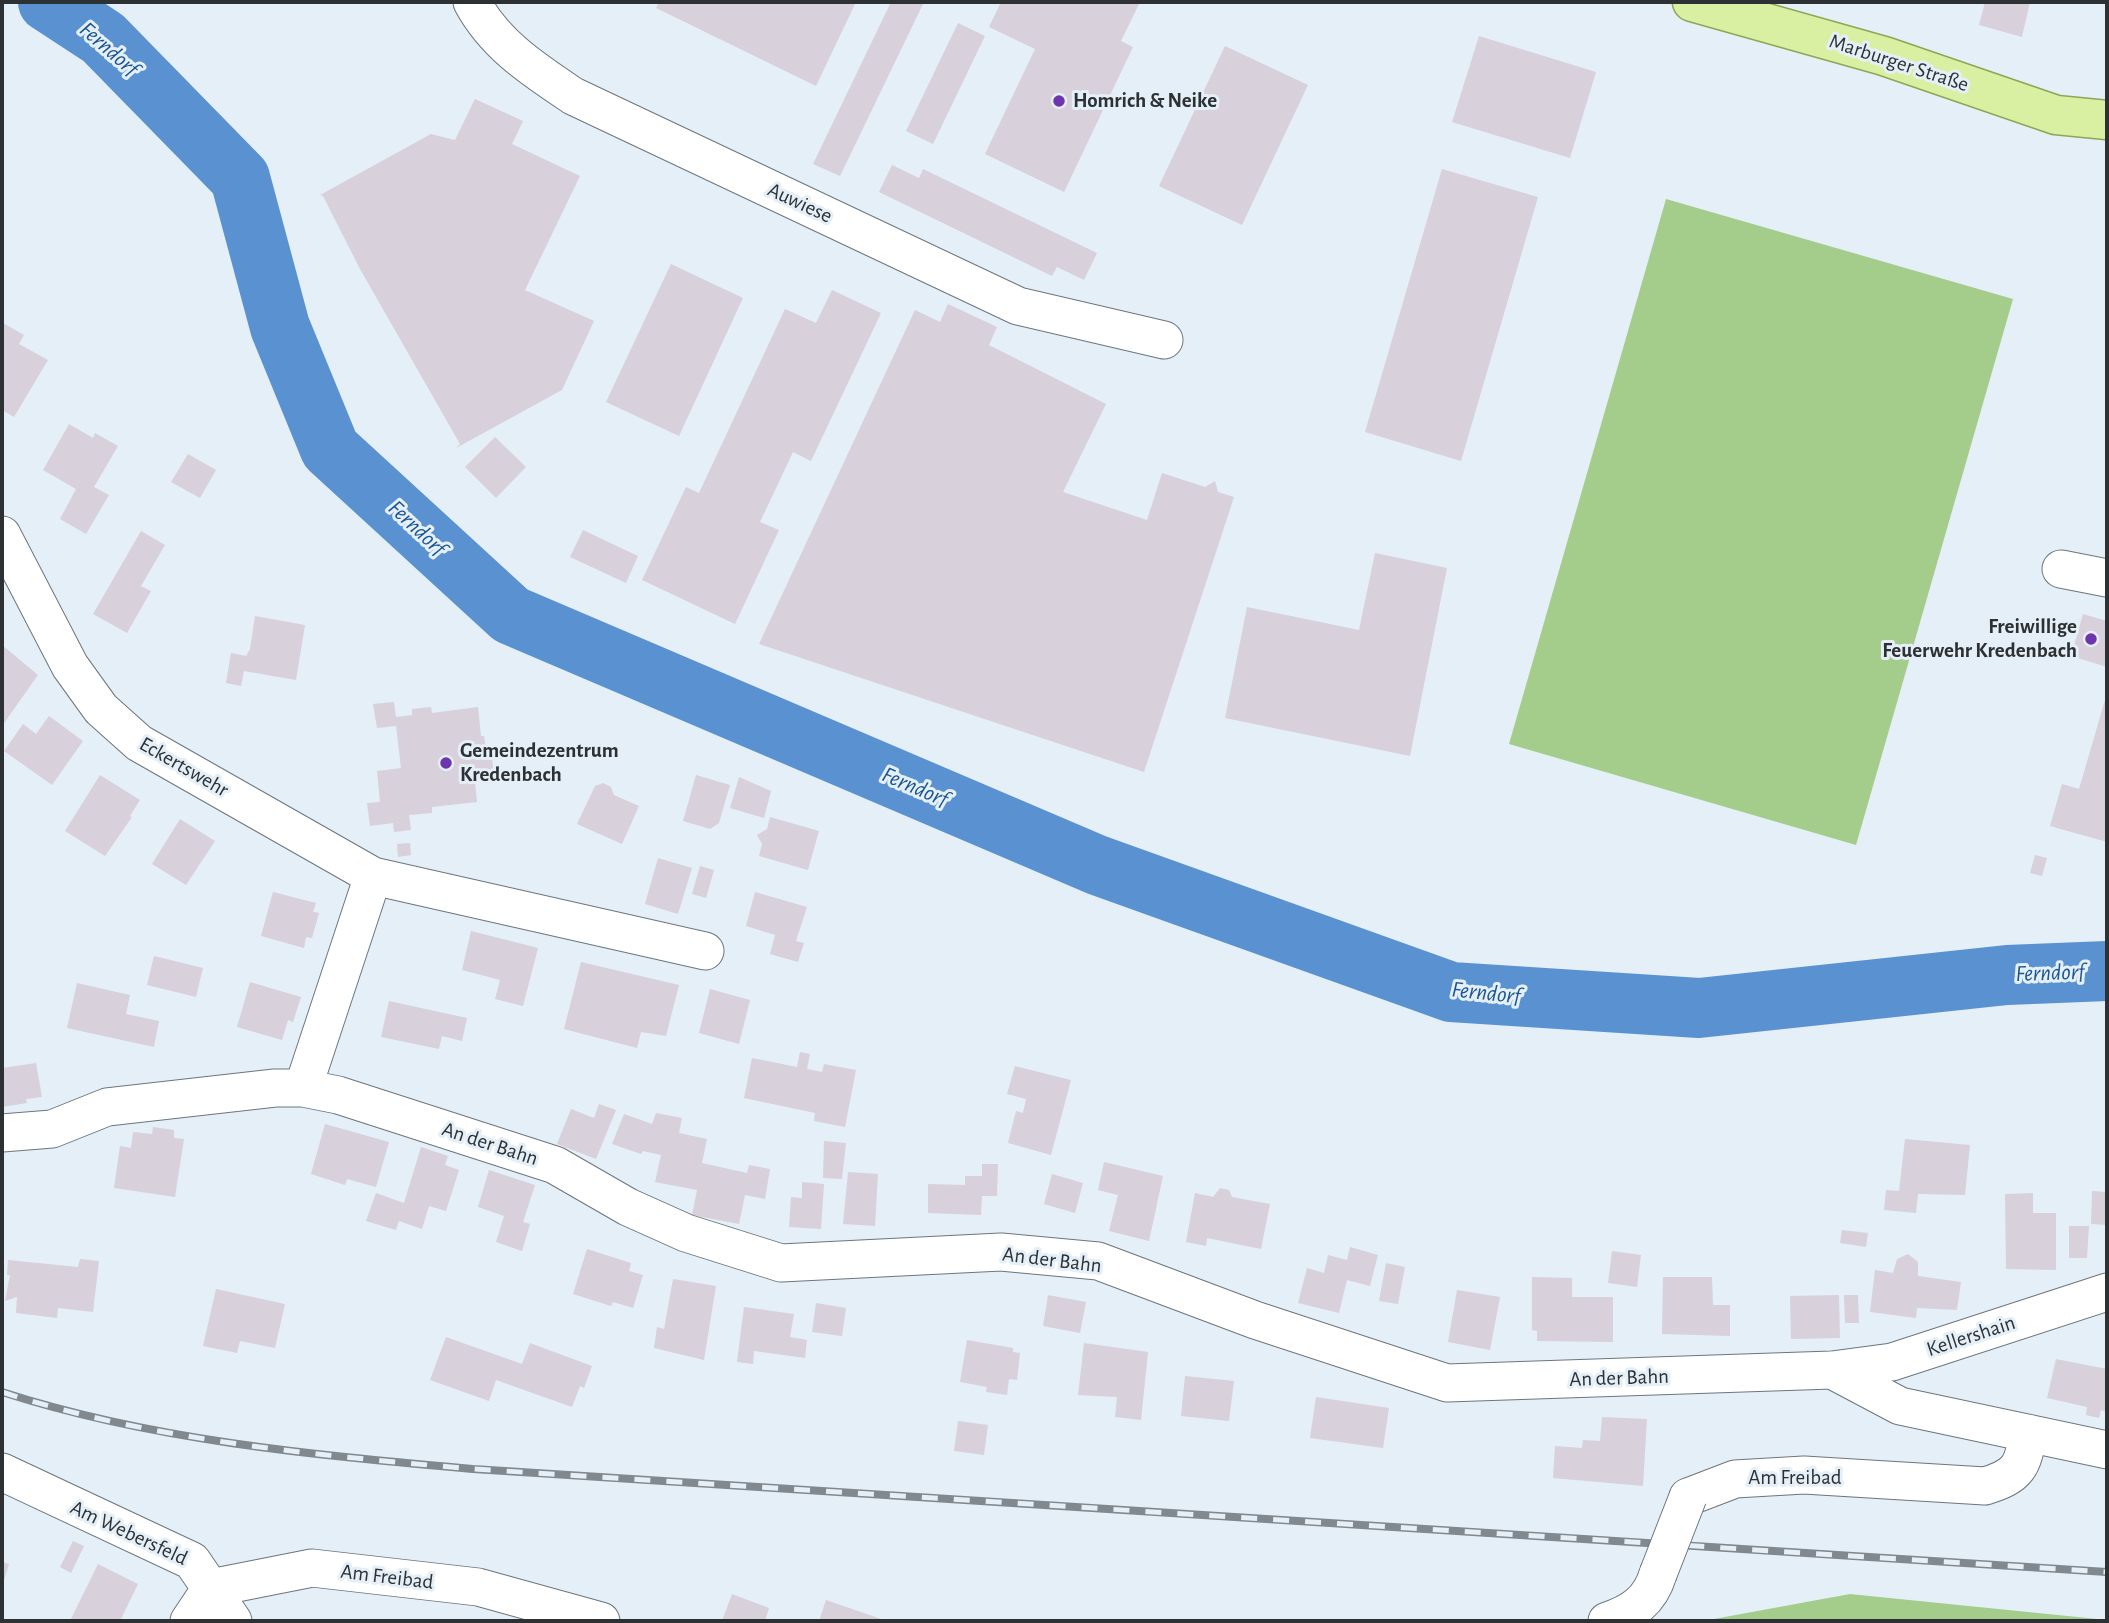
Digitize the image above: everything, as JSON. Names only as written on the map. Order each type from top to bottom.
[{"type":"main road","name":"Marburger Straße","points":[[1692,2],[1884,56],[2056,115],[2107,120]]},
{"type":"street","name":"Auwiese","points":[[472,2],[481,18],[520,61],[573,96],[1018,306],[1164,340]]},
{"type":"street","name":"Eckertswehr","points":[[2,535],[70,666],[102,709],[139,743],[373,876],[705,951]]},
{"type":"street","points":[[2061,569],[2107,578]]},
{"type":"street","points":[[303,1088],[373,876]]},
{"type":"street","name":"An der Bahn","points":[[2,1133],[52,1129],[107,1107],[275,1088],[303,1088],[338,1095],[555,1165],[628,1207],[686,1233],[781,1263],[1001,1252],[1098,1261],[1255,1320],[1447,1383],[1832,1370]]},
{"type":"street","name":"Kellershain","points":[[1832,1370],[1892,1362],[2107,1292]]},
{"type":"street","points":[[1832,1370],[1899,1406],[2107,1450]]},
{"type":"street","name":"Am Freibad","points":[[1607,1621],[1632,1613],[1654,1588],[1688,1497],[1735,1479],[1804,1475],[1985,1486],[2010,1478],[2024,1457],[2028,1433]]},
{"type":"street","name":"Am Webersfeld","points":[[2,1472],[192,1560],[233,1621]]},
{"type":"street","name":"Am Freibad","points":[[211,1588],[312,1568],[478,1587],[601,1621]]},
{"type":"street","points":[[189,1621],[211,1588]]},
{"type":"green space","points":[[1666,199],[2013,299],[1856,845],[1509,744]]},
{"type":"green space","points":[[1850,1594],[2107,1620],[2107,1621],[1703,1621]]},
{"type":"building","points":[[659,2],[856,2],[816,86],[656,8]]},
{"type":"building","points":[[891,2],[924,2],[840,176],[813,164]]},
{"type":"building","name":"Homrich & Neike","points":[[1001,2],[1140,2],[1121,41],[1133,47],[1064,192],[985,154],[1035,49],[989,27]]},
{"type":"building","points":[[1985,2],[2030,2],[2022,37],[1979,25]]},
{"type":"building","points":[[958,23],[985,36],[933,144],[906,131]]},
{"type":"building","points":[[1479,36],[1596,72],[1570,158],[1452,122]]},
{"type":"building","points":[[1225,46],[1308,85],[1242,225],[1159,186]]},
{"type":"building","points":[[475,99],[523,121],[512,144],[580,176],[525,290],[594,321],[562,390],[456,448],[460,444],[360,269],[323,196],[320,195],[431,134],[455,140]]},
{"type":"building","points":[[892,165],[919,178],[923,169],[1097,253],[1084,280],[1057,267],[1052,276],[879,192]]},
{"type":"building","points":[[1442,169],[1538,197],[1461,461],[1365,432]]},
{"type":"building","points":[[671,264],[743,298],[679,436],[606,402]]},
{"type":"building","points":[[832,290],[881,313],[811,461],[793,452],[760,522],[779,530],[735,624],[642,580],[686,487],[699,493],[785,309],[816,323]]},
{"type":"building","points":[[948,304],[997,327],[989,345],[1106,404],[1063,492],[1147,520],[1162,473],[1205,487],[1215,481],[1218,492],[1234,497],[1144,772],[759,644],[915,310],[940,322]]},
{"type":"building","points":[[3,323],[24,335],[19,344],[48,360],[14,417],[2,410]]},
{"type":"building","points":[[69,424],[93,438],[95,433],[118,446],[94,487],[109,495],[86,534],[60,519],[76,489],[43,470]]},
{"type":"building","points":[[495,437],[526,467],[496,498],[465,467]]},
{"type":"building","points":[[188,454],[216,470],[200,498],[171,482]]},
{"type":"building","points":[[583,530],[638,556],[626,583],[570,557]]},
{"type":"building","points":[[141,531],[165,545],[141,586],[151,591],[127,633],[93,614]]},
{"type":"building","points":[[1375,553],[1447,568],[1410,756],[1225,718],[1247,607],[1359,630]]},
{"type":"building","name":"Freiwillige Feuerwehr Kredenbach","points":[[2083,614],[2107,621],[2107,667],[2071,656]]},
{"type":"building","points":[[255,616],[305,625],[296,680],[244,671],[241,686],[226,683],[231,653],[246,656],[250,649]]},
{"type":"building","points":[[2,645],[38,675],[2,726]]},
{"type":"building","points":[[2107,693],[2107,842],[2050,826],[2062,784],[2079,789]]},
{"type":"building","name":"Gemeindezentrum Kredenbach","points":[[394,702],[396,717],[412,715],[412,709],[431,707],[432,713],[478,707],[481,736],[484,736],[486,748],[482,749],[483,759],[492,758],[495,781],[475,781],[477,802],[432,807],[432,813],[409,815],[411,830],[394,832],[393,823],[370,826],[367,803],[380,802],[377,771],[401,768],[396,726],[377,728],[373,704]]},
{"type":"building","points":[[49,716],[83,741],[52,785],[4,751],[23,724],[36,734]]},
{"type":"building","points":[[100,775],[140,800],[130,816],[132,817],[105,856],[65,831]]},
{"type":"building","points":[[696,775],[730,785],[719,823],[710,829],[683,821]]},
{"type":"building","points":[[739,777],[771,791],[764,818],[730,808]]},
{"type":"building","points":[[603,783],[611,787],[614,795],[639,806],[622,844],[577,824],[595,786]]},
{"type":"building","points":[[770,817],[819,831],[808,870],[759,856],[762,844],[757,835],[767,829]]},
{"type":"building","points":[[180,819],[215,841],[186,885],[152,864]]},
{"type":"building","points":[[410,843],[411,855],[398,857],[397,844]]},
{"type":"building","points":[[2035,855],[2047,858],[2042,876],[2030,873]]},
{"type":"building","points":[[658,858],[692,868],[678,914],[645,904]]},
{"type":"building","points":[[700,866],[714,870],[706,898],[692,894]]},
{"type":"building","points":[[273,892],[316,903],[313,912],[319,913],[312,938],[306,937],[304,948],[261,936]]},
{"type":"building","points":[[755,892],[807,907],[796,941],[804,943],[798,962],[770,954],[775,935],[746,926]]},
{"type":"building","points":[[471,931],[538,948],[523,1006],[495,999],[500,980],[462,970]]},
{"type":"building","points":[[154,956],[203,968],[196,997],[147,985]]},
{"type":"building","points":[[581,962],[679,985],[666,1036],[641,1032],[637,1048],[564,1029]]},
{"type":"building","points":[[250,982],[301,997],[293,1022],[288,1020],[282,1040],[237,1027]]},
{"type":"building","points":[[77,983],[130,995],[126,1014],[159,1021],[154,1047],[67,1028]]},
{"type":"building","points":[[710,989],[750,1000],[739,1044],[699,1033]]},
{"type":"building","points":[[389,1001],[467,1018],[462,1041],[442,1036],[439,1049],[381,1037]]},
{"type":"building","points":[[800,1052],[810,1054],[807,1069],[822,1072],[824,1064],[856,1070],[845,1127],[814,1121],[815,1113],[744,1098],[752,1058],[797,1067]]},
{"type":"building","points":[[36,1063],[42,1097],[26,1099],[27,1103],[2,1107],[2,1068]]},
{"type":"building","points":[[1015,1066],[1071,1080],[1051,1155],[1008,1143],[1016,1111],[1023,1113],[1026,1099],[1007,1094]]},
{"type":"building","points":[[599,1104],[616,1110],[596,1159],[557,1144],[571,1109],[594,1118]]},
{"type":"building","points":[[656,1113],[682,1118],[679,1133],[707,1139],[702,1163],[747,1173],[749,1165],[770,1169],[765,1199],[745,1195],[739,1224],[692,1215],[697,1190],[655,1182],[661,1155],[643,1151],[641,1154],[612,1144],[624,1114],[652,1124]]},
{"type":"building","points":[[325,1124],[389,1142],[376,1187],[347,1179],[345,1185],[311,1174]]},
{"type":"building","points":[[153,1127],[174,1130],[174,1138],[184,1139],[175,1197],[114,1188],[120,1146],[131,1148],[133,1132],[152,1134]]},
{"type":"building","points":[[1905,1139],[1970,1145],[1965,1195],[1918,1194],[1916,1213],[1884,1210],[1886,1190],[1899,1191]]},
{"type":"building","points":[[824,1141],[846,1143],[842,1179],[823,1178]]},
{"type":"building","points":[[421,1147],[448,1156],[445,1165],[459,1170],[446,1211],[429,1206],[422,1229],[399,1221],[396,1230],[366,1221],[376,1193],[404,1203]]},
{"type":"building","points":[[1104,1162],[1163,1176],[1149,1241],[1109,1231],[1118,1195],[1098,1190]]},
{"type":"building","points":[[982,1164],[998,1164],[997,1196],[982,1196],[981,1215],[928,1213],[928,1184],[965,1185],[965,1176],[982,1176]]},
{"type":"building","points":[[489,1170],[535,1185],[523,1222],[530,1224],[522,1251],[496,1242],[504,1216],[478,1207]]},
{"type":"building","points":[[848,1172],[878,1174],[875,1226],[843,1224]]},
{"type":"building","points":[[1052,1174],[1083,1183],[1075,1213],[1044,1204]]},
{"type":"building","points":[[802,1182],[824,1184],[821,1229],[789,1227],[791,1197],[802,1198]]},
{"type":"building","points":[[1220,1188],[1229,1190],[1232,1197],[1270,1204],[1261,1249],[1207,1238],[1206,1246],[1186,1242],[1195,1193],[1213,1197]]},
{"type":"building","points":[[2092,1191],[2106,1192],[2107,1225],[2091,1224]]},
{"type":"building","points":[[2033,1193],[2033,1213],[2056,1213],[2056,1270],[2006,1269],[2005,1194]]},
{"type":"building","points":[[2069,1226],[2089,1226],[2087,1258],[2069,1258]]},
{"type":"building","points":[[1842,1230],[1868,1233],[1866,1247],[1840,1243]]},
{"type":"building","points":[[1350,1247],[1378,1255],[1370,1286],[1347,1280],[1339,1313],[1298,1303],[1307,1268],[1324,1273],[1328,1255],[1347,1260]]},
{"type":"building","points":[[587,1249],[631,1263],[629,1271],[643,1275],[633,1308],[613,1302],[611,1306],[573,1294]]},
{"type":"building","points":[[1612,1251],[1641,1255],[1637,1287],[1608,1283]]},
{"type":"building","points":[[1908,1254],[1918,1262],[1918,1276],[1961,1282],[1957,1310],[1917,1308],[1916,1318],[1870,1312],[1875,1270],[1893,1273],[1897,1259]]},
{"type":"building","points":[[80,1259],[99,1261],[93,1312],[58,1308],[57,1318],[16,1313],[17,1297],[5,1301],[10,1275],[7,1275],[8,1260],[78,1267]]},
{"type":"building","points":[[1386,1263],[1405,1267],[1398,1304],[1379,1301]]},
{"type":"building","points":[[1532,1277],[1572,1278],[1572,1297],[1613,1297],[1613,1342],[1537,1341],[1537,1331],[1532,1330]]},
{"type":"building","points":[[1663,1277],[1712,1277],[1713,1305],[1730,1305],[1730,1336],[1662,1334]]},
{"type":"building","points":[[673,1279],[716,1286],[704,1360],[654,1348],[657,1327],[664,1329]]},
{"type":"building","points":[[216,1289],[285,1304],[275,1348],[240,1341],[237,1353],[203,1346]]},
{"type":"building","points":[[1457,1290],[1500,1297],[1490,1350],[1448,1342]]},
{"type":"building","points":[[1048,1295],[1086,1302],[1080,1333],[1043,1326]]},
{"type":"building","points":[[1839,1295],[1840,1338],[1791,1339],[1790,1296]]},
{"type":"building","points":[[1844,1295],[1858,1295],[1859,1323],[1845,1323]]},
{"type":"building","points":[[816,1303],[846,1308],[842,1336],[812,1332]]},
{"type":"building","points":[[744,1307],[794,1314],[790,1337],[807,1340],[805,1358],[754,1351],[753,1364],[737,1362]]},
{"type":"building","points":[[446,1337],[522,1364],[530,1343],[592,1366],[584,1388],[580,1386],[572,1407],[496,1380],[489,1401],[430,1380]]},
{"type":"building","points":[[967,1340],[1013,1348],[1013,1352],[1020,1353],[1017,1380],[1009,1379],[1007,1395],[986,1392],[987,1387],[960,1382]]},
{"type":"building","points":[[1084,1343],[1148,1352],[1141,1420],[1115,1417],[1117,1397],[1078,1395]]},
{"type":"building","points":[[2056,1359],[2107,1369],[2107,1412],[2101,1410],[2099,1418],[2086,1415],[2087,1407],[2047,1398]]},
{"type":"building","points":[[1185,1376],[1234,1381],[1229,1421],[1181,1416]]},
{"type":"building","points":[[1316,1397],[1389,1408],[1383,1448],[1310,1438]]},
{"type":"building","points":[[1602,1417],[1647,1419],[1643,1486],[1553,1478],[1555,1446],[1582,1448],[1583,1440],[1600,1441]]},
{"type":"building","points":[[958,1421],[988,1425],[984,1455],[954,1451]]},
{"type":"building","points":[[73,1541],[84,1546],[71,1573],[60,1567]]},
{"type":"building","points":[[2,1562],[9,1564],[2,1587]]},
{"type":"building","points":[[98,1564],[138,1584],[120,1621],[70,1621]]},
{"type":"building","points":[[732,1594],[769,1608],[765,1621],[722,1621]]},
{"type":"building","points":[[826,1600],[887,1621],[819,1621]]},
{"type":"waterway","name":"Ferndorf","points":[[48,2],[103,38],[240,178],[280,327],[330,449],[511,615],[1097,865],[1451,992],[1699,1008],[2007,975],[2107,971]]},
{"type":"railway","points":[[2,1392],[118,1423],[236,1444],[473,1469],[2107,1572]]},
{"type":"place","name":"Homrich & Neike","points":[[1059,101]]},
{"type":"place","name":"Freiwillige Feuerwehr Kredenbach","points":[[2091,639]]},
{"type":"place","name":"Gemeindezentrum Kredenbach","points":[[446,763]]}]
